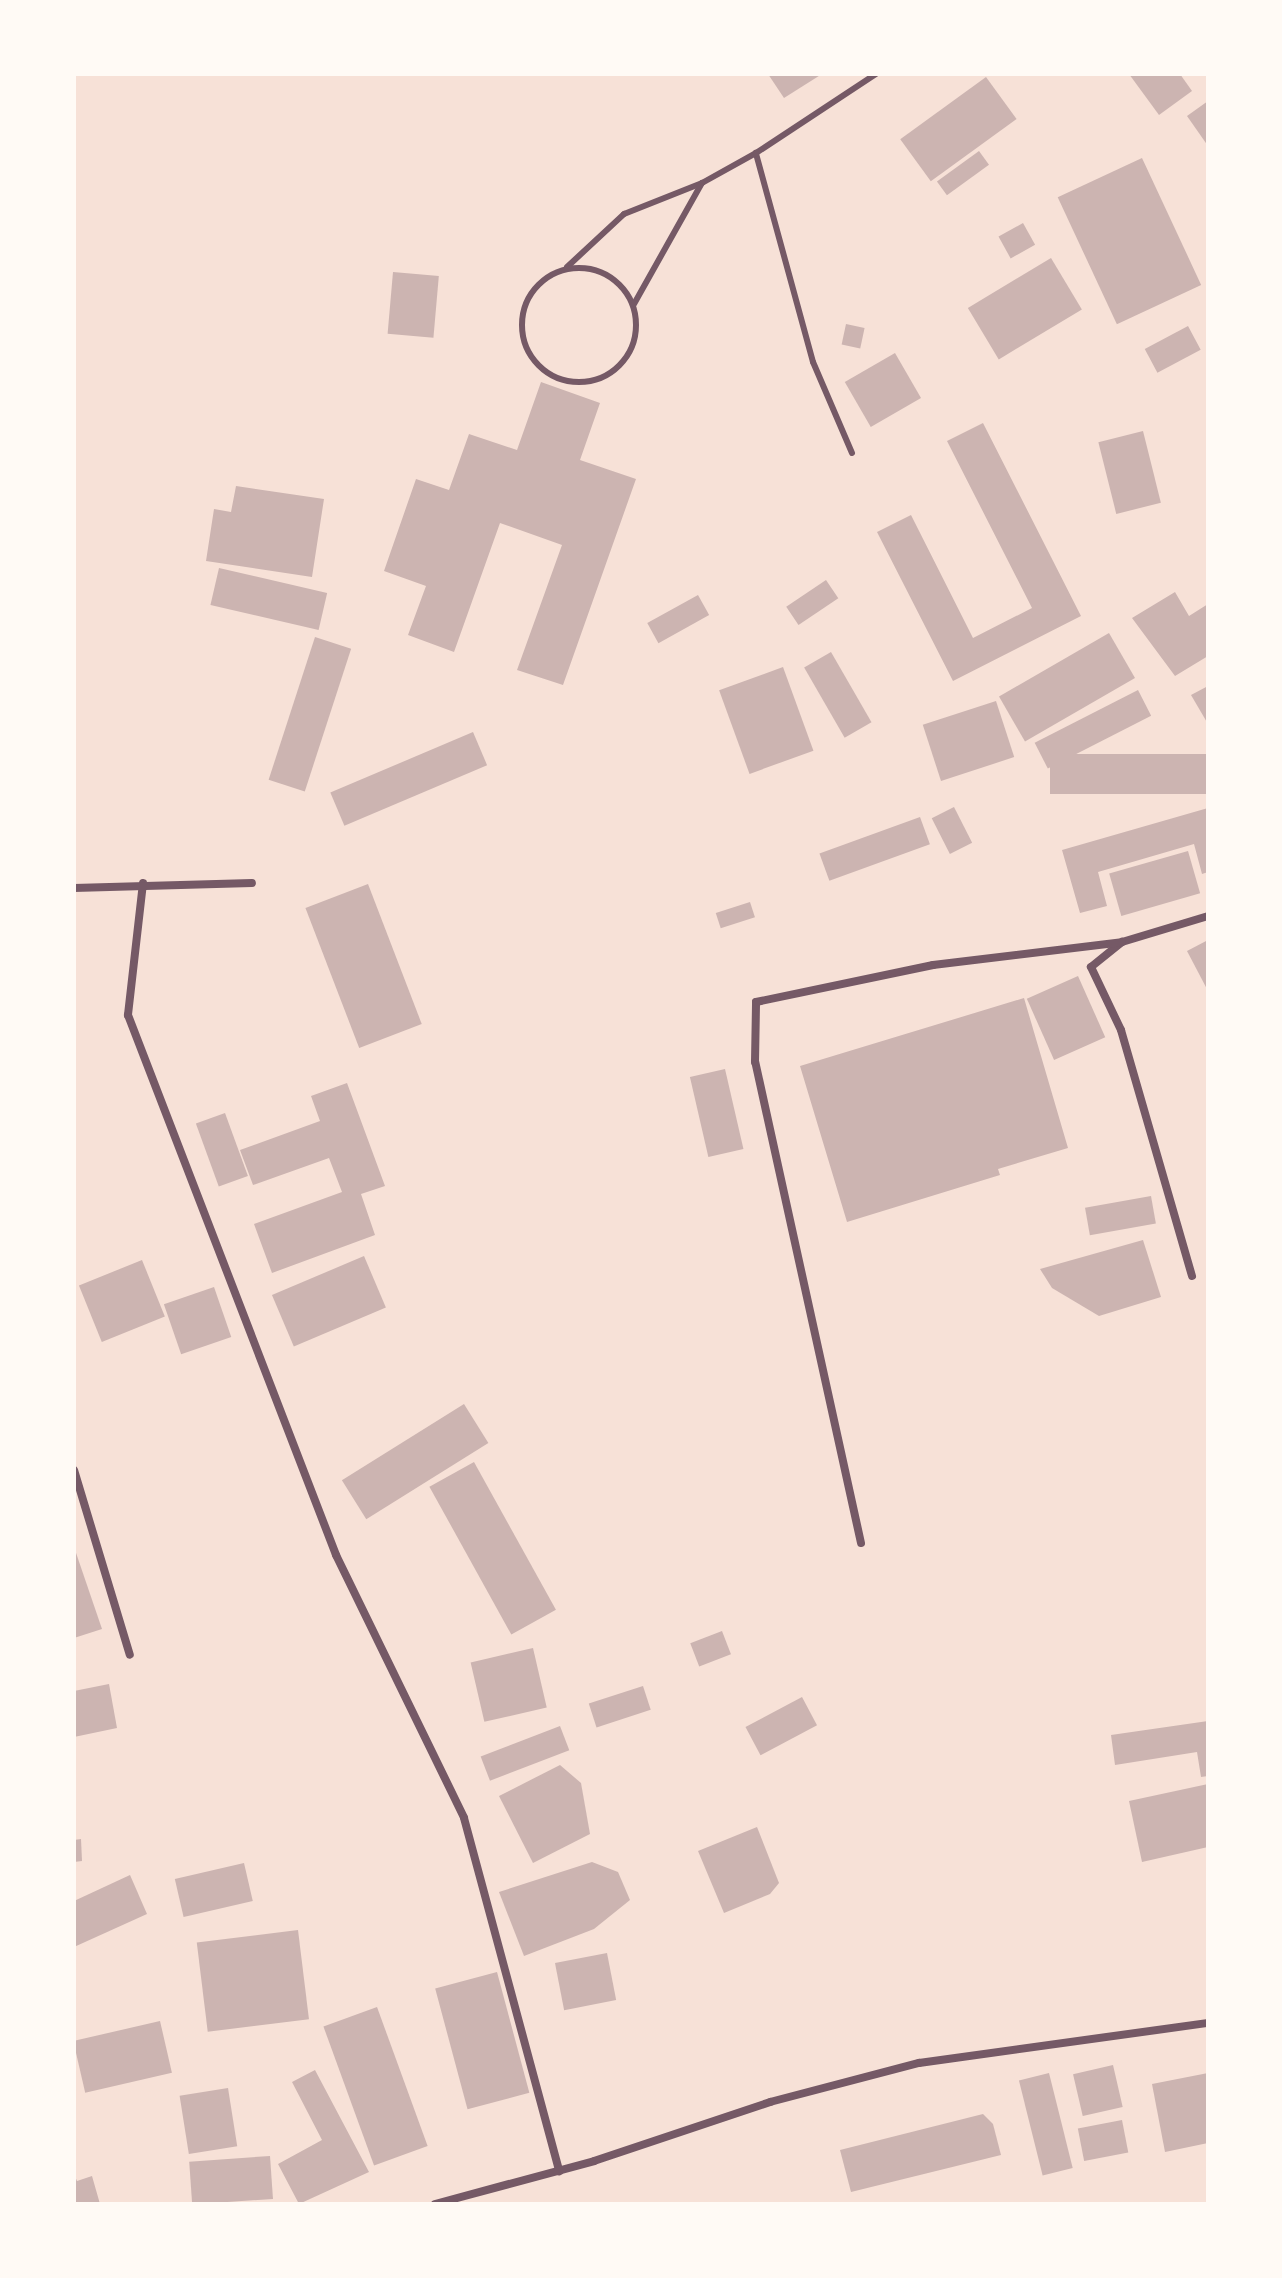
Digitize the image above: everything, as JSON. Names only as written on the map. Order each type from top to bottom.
[{"type":"street","points":[[143,883],[128,1015],[336,1555],[464,1818],[559,2171]]},
{"type":"street","points":[[74,888],[143,883],[252,883]]},
{"type":"street","points":[[861,1543],[755,1062],[756,1002],[933,965],[1122,942],[1208,916]]},
{"type":"street","points":[[1122,942],[1091,967],[1121,1030],[1192,1276]]},
{"type":"street","points":[[74,1470],[130,1655]]},
{"type":"street","points":[[435,2204],[559,2171],[770,2102],[919,2063],[1208,2023]]},
{"type":"lane","points":[[702,183],[634,304],[634,345],[609,376],[569,384],[533,364],[520,327],[533,288],[567,267],[624,214],[702,183],[756,153],[876,74]]},
{"type":"lane","points":[[756,153],[813,362],[852,453]]},
{"type":"lane","points":[[567,267],[607,273],[634,304]]},
{"type":"building","points":[[768,74],[822,74],[784,98]]},
{"type":"building","points":[[1129,74],[1180,74],[1192,91],[1159,115]]},
{"type":"building","points":[[986,77],[1017,119],[931,181],[900,139]]},
{"type":"building","points":[[1208,101],[1208,146],[1187,116]]},
{"type":"building","points":[[979,151],[989,165],[947,195],[937,182]]},
{"type":"building","points":[[1142,158],[1201,285],[1117,324],[1058,197]]},
{"type":"building","points":[[1023,223],[1035,245],[1011,258],[999,237]]},
{"type":"building","points":[[1051,258],[1082,309],[999,359],[968,308]]},
{"type":"building","points":[[393,272],[439,276],[433,338],[388,334]]},
{"type":"building","points":[[846,324],[865,328],[860,348],[842,345]]},
{"type":"building","points":[[1188,326],[1201,350],[1157,373],[1145,349]]},
{"type":"building","points":[[895,353],[921,398],[871,427],[845,382]]},
{"type":"building","points":[[541,382],[600,403],[580,460],[636,479],[563,685],[517,670],[562,545],[500,523],[454,652],[408,635],[426,586],[384,571],[416,479],[449,490],[469,434],[517,450]]},
{"type":"building","points":[[983,423],[1081,616],[953,681],[877,532],[911,515],[973,638],[1032,608],[947,441]]},
{"type":"building","points":[[1143,431],[1161,503],[1116,514],[1098,442]]},
{"type":"building","points":[[236,486],[324,499],[312,577],[206,561],[214,509],[231,512]]},
{"type":"building","points":[[219,568],[327,593],[319,630],[210,605]]},
{"type":"building","points":[[826,580],[838,598],[799,625],[786,607]]},
{"type":"building","points":[[1175,592],[1189,616],[1208,604],[1208,656],[1175,676],[1132,618]]},
{"type":"building","points":[[698,595],[709,615],[658,643],[647,623]]},
{"type":"building","points":[[1109,633],[1135,678],[1025,742],[999,696]]},
{"type":"building","points":[[315,637],[351,649],[305,791],[269,780]]},
{"type":"building","points":[[831,652],[872,722],[845,738],[804,668]]},
{"type":"building","points":[[783,667],[813,751],[750,774],[719,690]]},
{"type":"building","points":[[1208,686],[1208,724],[1191,695]]},
{"type":"building","points":[[1138,690],[1151,716],[1048,769],[1035,743]]},
{"type":"building","points":[[996,701],[1014,757],[941,781],[923,725]]},
{"type":"building","points":[[473,732],[487,765],[344,826],[330,793]]},
{"type":"building","points":[[1050,754],[1208,754],[1208,794],[1050,794]]},
{"type":"building","points":[[954,807],[972,843],[950,854],[932,818]]},
{"type":"building","points":[[1208,808],[1208,872],[1202,874],[1194,844],[1098,872],[1107,906],[1080,913],[1062,850]]},
{"type":"building","points":[[920,817],[930,844],[829,881],[819,854]]},
{"type":"building","points":[[1188,851],[1200,893],[1121,916],[1109,874]]},
{"type":"building","points":[[368,884],[422,1024],[359,1048],[305,908]]},
{"type":"building","points":[[750,902],[755,917],[721,928],[716,913]]},
{"type":"building","points":[[1208,940],[1208,991],[1187,951]]},
{"type":"building","points":[[1078,976],[1105,1037],[1054,1060],[1027,999]]},
{"type":"building","points":[[1024,998],[1068,1148],[998,1169],[1000,1175],[847,1222],[800,1066]]},
{"type":"building","points":[[725,1069],[743,1149],[708,1157],[690,1077]]},
{"type":"building","points":[[347,1083],[385,1186],[361,1194],[375,1235],[272,1273],[254,1224],[342,1192],[329,1158],[253,1185],[240,1150],[320,1121],[311,1096]]},
{"type":"building","points":[[225,1113],[248,1176],[219,1187],[196,1124]]},
{"type":"building","points":[[1151,1196],[1156,1224],[1090,1235],[1085,1208]]},
{"type":"building","points":[[1143,1240],[1161,1297],[1099,1316],[1052,1288],[1040,1269]]},
{"type":"building","points":[[364,1256],[386,1308],[294,1347],[272,1295]]},
{"type":"building","points":[[142,1260],[165,1317],[102,1342],[79,1285]]},
{"type":"building","points":[[214,1287],[231,1337],[181,1354],[164,1304]]},
{"type":"building","points":[[464,1404],[488,1443],[366,1519],[342,1480]]},
{"type":"building","points":[[474,1462],[556,1610],[511,1635],[429,1487]]},
{"type":"building","points":[[74,1547],[102,1629],[74,1638]]},
{"type":"building","points":[[722,1631],[731,1654],[699,1667],[690,1643]]},
{"type":"building","points":[[533,1648],[547,1707],[484,1722],[471,1662]]},
{"type":"building","points":[[109,1684],[117,1728],[74,1737],[74,1691]]},
{"type":"building","points":[[643,1686],[651,1710],[597,1727],[589,1704]]},
{"type":"building","points":[[802,1697],[817,1725],[761,1755],[745,1727]]},
{"type":"building","points":[[1208,1721],[1208,1776],[1201,1777],[1197,1752],[1115,1765],[1111,1735]]},
{"type":"building","points":[[560,1726],[569,1750],[490,1781],[481,1756]]},
{"type":"building","points":[[560,1765],[581,1783],[590,1834],[533,1863],[499,1796]]},
{"type":"building","points":[[1208,1784],[1208,1847],[1142,1862],[1129,1801]]},
{"type":"building","points":[[757,1827],[779,1883],[770,1894],[724,1913],[698,1851]]},
{"type":"building","points":[[81,1839],[82,1861],[74,1862],[74,1840]]},
{"type":"building","points":[[592,1862],[618,1872],[630,1900],[594,1929],[524,1956],[499,1892]]},
{"type":"building","points":[[244,1863],[253,1901],[184,1917],[175,1879]]},
{"type":"building","points":[[130,1875],[147,1914],[74,1947],[74,1901]]},
{"type":"building","points":[[298,1930],[309,2019],[208,2032],[197,1942]]},
{"type":"building","points":[[607,1953],[616,2000],[564,2010],[555,1963]]},
{"type":"building","points":[[497,1972],[529,2093],[468,2109],[435,1989]]},
{"type":"building","points":[[377,2007],[428,2146],[374,2166],[323,2026]]},
{"type":"building","points":[[160,2021],[172,2073],[85,2093],[74,2041]]},
{"type":"building","points":[[1113,2065],[1123,2107],[1083,2116],[1073,2074]]},
{"type":"building","points":[[315,2070],[369,2172],[299,2204],[278,2164],[322,2140],[292,2082]]},
{"type":"building","points":[[1049,2073],[1073,2168],[1043,2176],[1019,2080]]},
{"type":"building","points":[[1208,2073],[1208,2143],[1165,2152],[1152,2084]]},
{"type":"building","points":[[228,2088],[237,2146],[189,2154],[180,2096]]},
{"type":"building","points":[[983,2114],[993,2124],[1001,2155],[851,2192],[840,2150]]},
{"type":"building","points":[[1122,2120],[1128,2152],[1084,2161],[1078,2129]]},
{"type":"building","points":[[270,2156],[273,2199],[192,2204],[189,2162]]},
{"type":"building","points":[[74,2174],[77,2181],[92,2176],[100,2204],[74,2204]]}]
